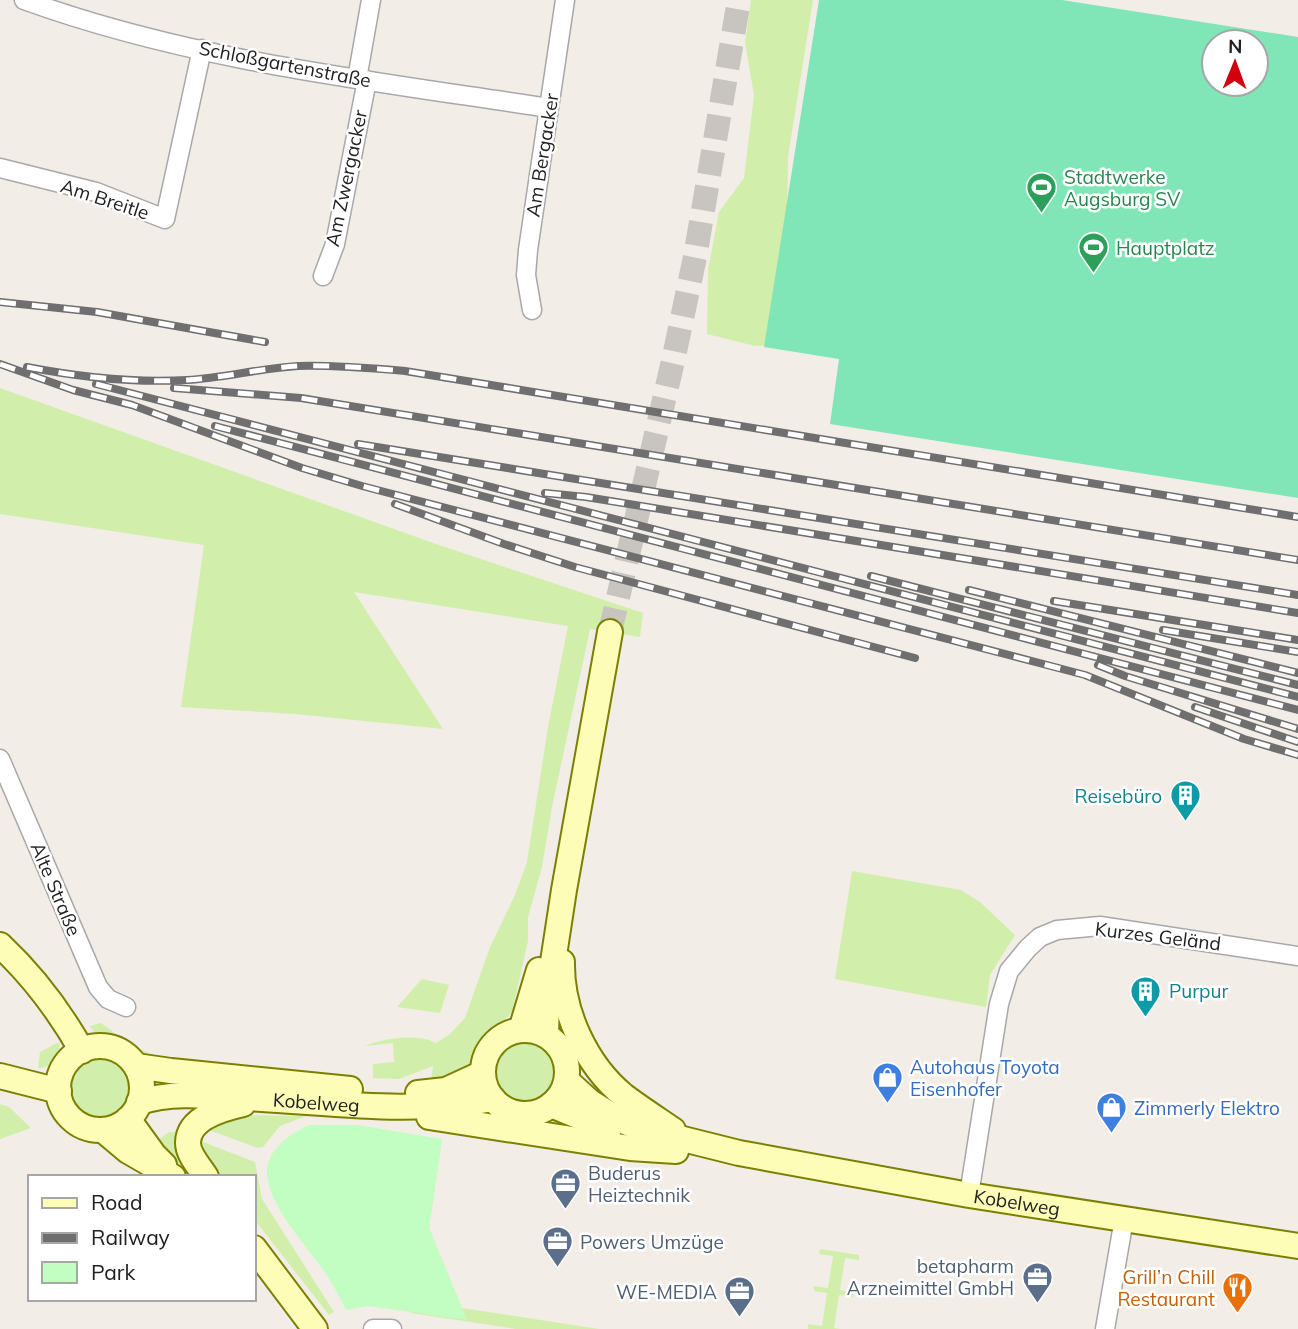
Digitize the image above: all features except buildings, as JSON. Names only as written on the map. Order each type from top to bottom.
[{"type":"main road","points":[[546,1035],[547,1001],[564,890],[610,632]]},
{"type":"main road","points":[[521,1031],[564,890]]},
{"type":"main road","points":[[564,890],[562,985],[580,1039],[599,1069],[622,1094],[682,1146]]},
{"type":"main road","points":[[0,945],[41,987],[82,1051]]},
{"type":"main road","points":[[533,1031],[546,1035],[558,1046],[564,1057],[567,1081],[561,1095],[551,1105],[528,1114],[509,1111],[493,1099],[486,1088],[483,1073],[485,1058],[494,1044],[506,1035],[533,1031]]},
{"type":"main road","points":[[95,1046],[116,1049],[136,1066],[142,1080],[133,1111],[121,1124],[103,1130],[90,1128],[72,1118],[61,1101],[59,1091],[62,1070],[68,1061],[82,1051],[95,1046]]},
{"type":"main road","name":"Kobelweg","points":[[136,1066],[398,1093],[446,1090],[483,1073]]},
{"type":"main road","points":[[0,1076],[59,1091]]},
{"type":"main road","name":"Kobelweg","points":[[567,1081],[589,1101],[614,1117],[682,1146]]},
{"type":"main road","name":"Kobelweg","points":[[133,1111],[170,1095],[391,1108],[469,1104],[493,1099]]},
{"type":"main road","points":[[205,1175],[192,1157],[188,1143],[191,1132],[216,1110],[269,1099]]},
{"type":"main road","name":"Kobelweg","points":[[551,1105],[631,1139],[739,1153],[968,1195],[1298,1246]]},
{"type":"main road","points":[[391,1108],[432,1118],[631,1148],[682,1146]]},
{"type":"main road","points":[[133,1111],[154,1155],[173,1175]]},
{"type":"main road","points":[[103,1130],[128,1152],[171,1175]]},
{"type":"main road","points":[[256,1251],[315,1329]]},
{"type":"street","name":"Schloßgartenstraße","points":[[24,0],[94,22],[202,50],[362,80],[549,108]]},
{"type":"street","name":"Am Zwergacker","points":[[323,276],[335,244],[362,80],[371,0]]},
{"type":"street","name":"Am Bergacker","points":[[532,310],[526,275],[528,250],[565,0]]},
{"type":"street","name":"Am Breitle","points":[[0,168],[96,192],[165,219],[202,50]]},
{"type":"street","name":"Alte Straße","points":[[0,759],[97,988],[107,999],[126,1007]]},
{"type":"street","name":"Kurzes Geländ","points":[[968,1195],[999,1004],[1009,971],[1041,937],[1057,930],[1100,926],[1298,956]]},
{"type":"street","points":[[1105,1329],[1124,1219]]},
{"type":"street","points":[[373,1329],[392,1329]]},
{"type":"green space","points":[[751,0],[813,0],[788,157],[787,232],[794,345],[755,346],[707,334],[708,270],[719,212],[744,178],[754,95],[745,43]]},
{"type":"green space","name":"Stadtwerke Augsburg SV","points":[[819,0],[1062,0],[1241,28],[1200,28],[1200,98],[1270,98],[1270,33],[1298,37],[1298,498],[830,424],[839,359],[764,347]]},
{"type":"green space","points":[[0,388],[436,544],[643,613],[640,637],[590,629],[542,867],[528,917],[528,941],[512,1012],[490,1034],[471,1062],[449,1080],[431,1082],[433,1066],[399,1079],[373,1078],[373,1064],[394,1062],[393,1043],[365,1046],[400,1038],[420,1038],[436,1043],[450,1034],[465,1018],[490,947],[515,895],[527,862],[548,727],[568,626],[354,592],[443,729],[295,714],[181,707],[204,545],[0,514]]},
{"type":"green space","points":[[852,871],[961,890],[980,902],[1015,935],[990,975],[986,1007],[835,979]]},
{"type":"green space","points":[[422,979],[449,985],[440,1013],[397,1007]]},
{"type":"green space","points":[[101,1023],[128,1043],[161,1059],[142,1058],[122,1042],[94,1032],[90,1026]]},
{"type":"green space","points":[[526,1039],[549,1049],[559,1072],[549,1095],[526,1105],[503,1095],[493,1072],[503,1049]]},
{"type":"green space","points":[[59,1042],[56,1061],[49,1066],[38,1068],[40,1052]]},
{"type":"green space","points":[[100,1055],[123,1065],[133,1088],[123,1111],[100,1121],[77,1111],[67,1088],[77,1065]]},
{"type":"green space","points":[[0,1104],[9,1107],[31,1128],[0,1139]]},
{"type":"green space","points":[[238,1115],[306,1116],[280,1126],[263,1147],[258,1148],[203,1128]]},
{"type":"green space","points":[[310,1125],[358,1125],[442,1139],[429,1228],[467,1320],[368,1306],[346,1310],[328,1277],[283,1215],[267,1175],[270,1158],[280,1144]]},
{"type":"green space","points":[[169,1132],[181,1133],[190,1173],[153,1144]]},
{"type":"green space","points":[[442,1139],[429,1228],[462,1308],[599,1329],[516,1329],[411,1313],[403,1258]]},
{"type":"green space","points":[[198,1140],[255,1162],[262,1199],[334,1312],[329,1315],[256,1222],[256,1175],[216,1175],[204,1160]]},
{"type":"green space","points":[[820,1249],[859,1255],[859,1260],[845,1258],[840,1290],[854,1292],[853,1297],[839,1295],[834,1328],[840,1329],[808,1329],[808,1324],[822,1326],[827,1293],[814,1291],[814,1286],[828,1288],[833,1256],[819,1254]]},
{"type":"tunnel","points":[[610,632],[695,257],[739,0]]},
{"type":"railway","points":[[0,302],[97,312],[265,342]]},
{"type":"railway","points":[[0,364],[73,390],[132,405],[302,468],[362,486],[1085,675],[1244,739],[1298,755]]},
{"type":"railway","points":[[27,367],[147,381],[201,379],[298,366],[405,371],[1298,517]]},
{"type":"railway","points":[[96,384],[1298,697]]},
{"type":"railway","points":[[174,388],[301,398],[1298,560]]},
{"type":"railway","points":[[215,426],[1298,710]]},
{"type":"railway","points":[[358,444],[1298,595]]},
{"type":"railway","points":[[545,493],[586,497],[1298,613]]},
{"type":"railway","points":[[395,504],[575,567],[915,658]]},
{"type":"railway","points":[[871,576],[1298,685]]},
{"type":"railway","points":[[969,590],[1298,673]]},
{"type":"railway","points":[[1054,601],[1298,640]]},
{"type":"railway","points":[[1163,630],[1298,652]]},
{"type":"railway","points":[[1098,665],[1125,676],[1298,729]]},
{"type":"railway","points":[[1195,707],[1298,742]]},
{"type":"place","name":"Stadtwerke Augsburg SV","points":[[1041,215]]},
{"type":"place","name":"Hauptplatz","points":[[1093,275]]},
{"type":"place","name":"Reisebüro","points":[[1185,823]]},
{"type":"place","name":"Purpur","points":[[1146,1018]]},
{"type":"place","name":"Autohaus Toyota Eisenhofer","points":[[887,1105]]},
{"type":"place","name":"Zimmerly Elektro","points":[[1111,1135]]},
{"type":"place","name":"Buderus Heiztechnik","points":[[565,1211]]},
{"type":"place","name":"Powers Umzüge","points":[[557,1269]]},
{"type":"place","name":"betapharm Arzneimittel GmbH","points":[[1037,1304]]},
{"type":"place","name":"Grill’n Chill Restaurant","points":[[1238,1315]]},
{"type":"place","name":"WE-MEDIA","points":[[740,1319]]}]
